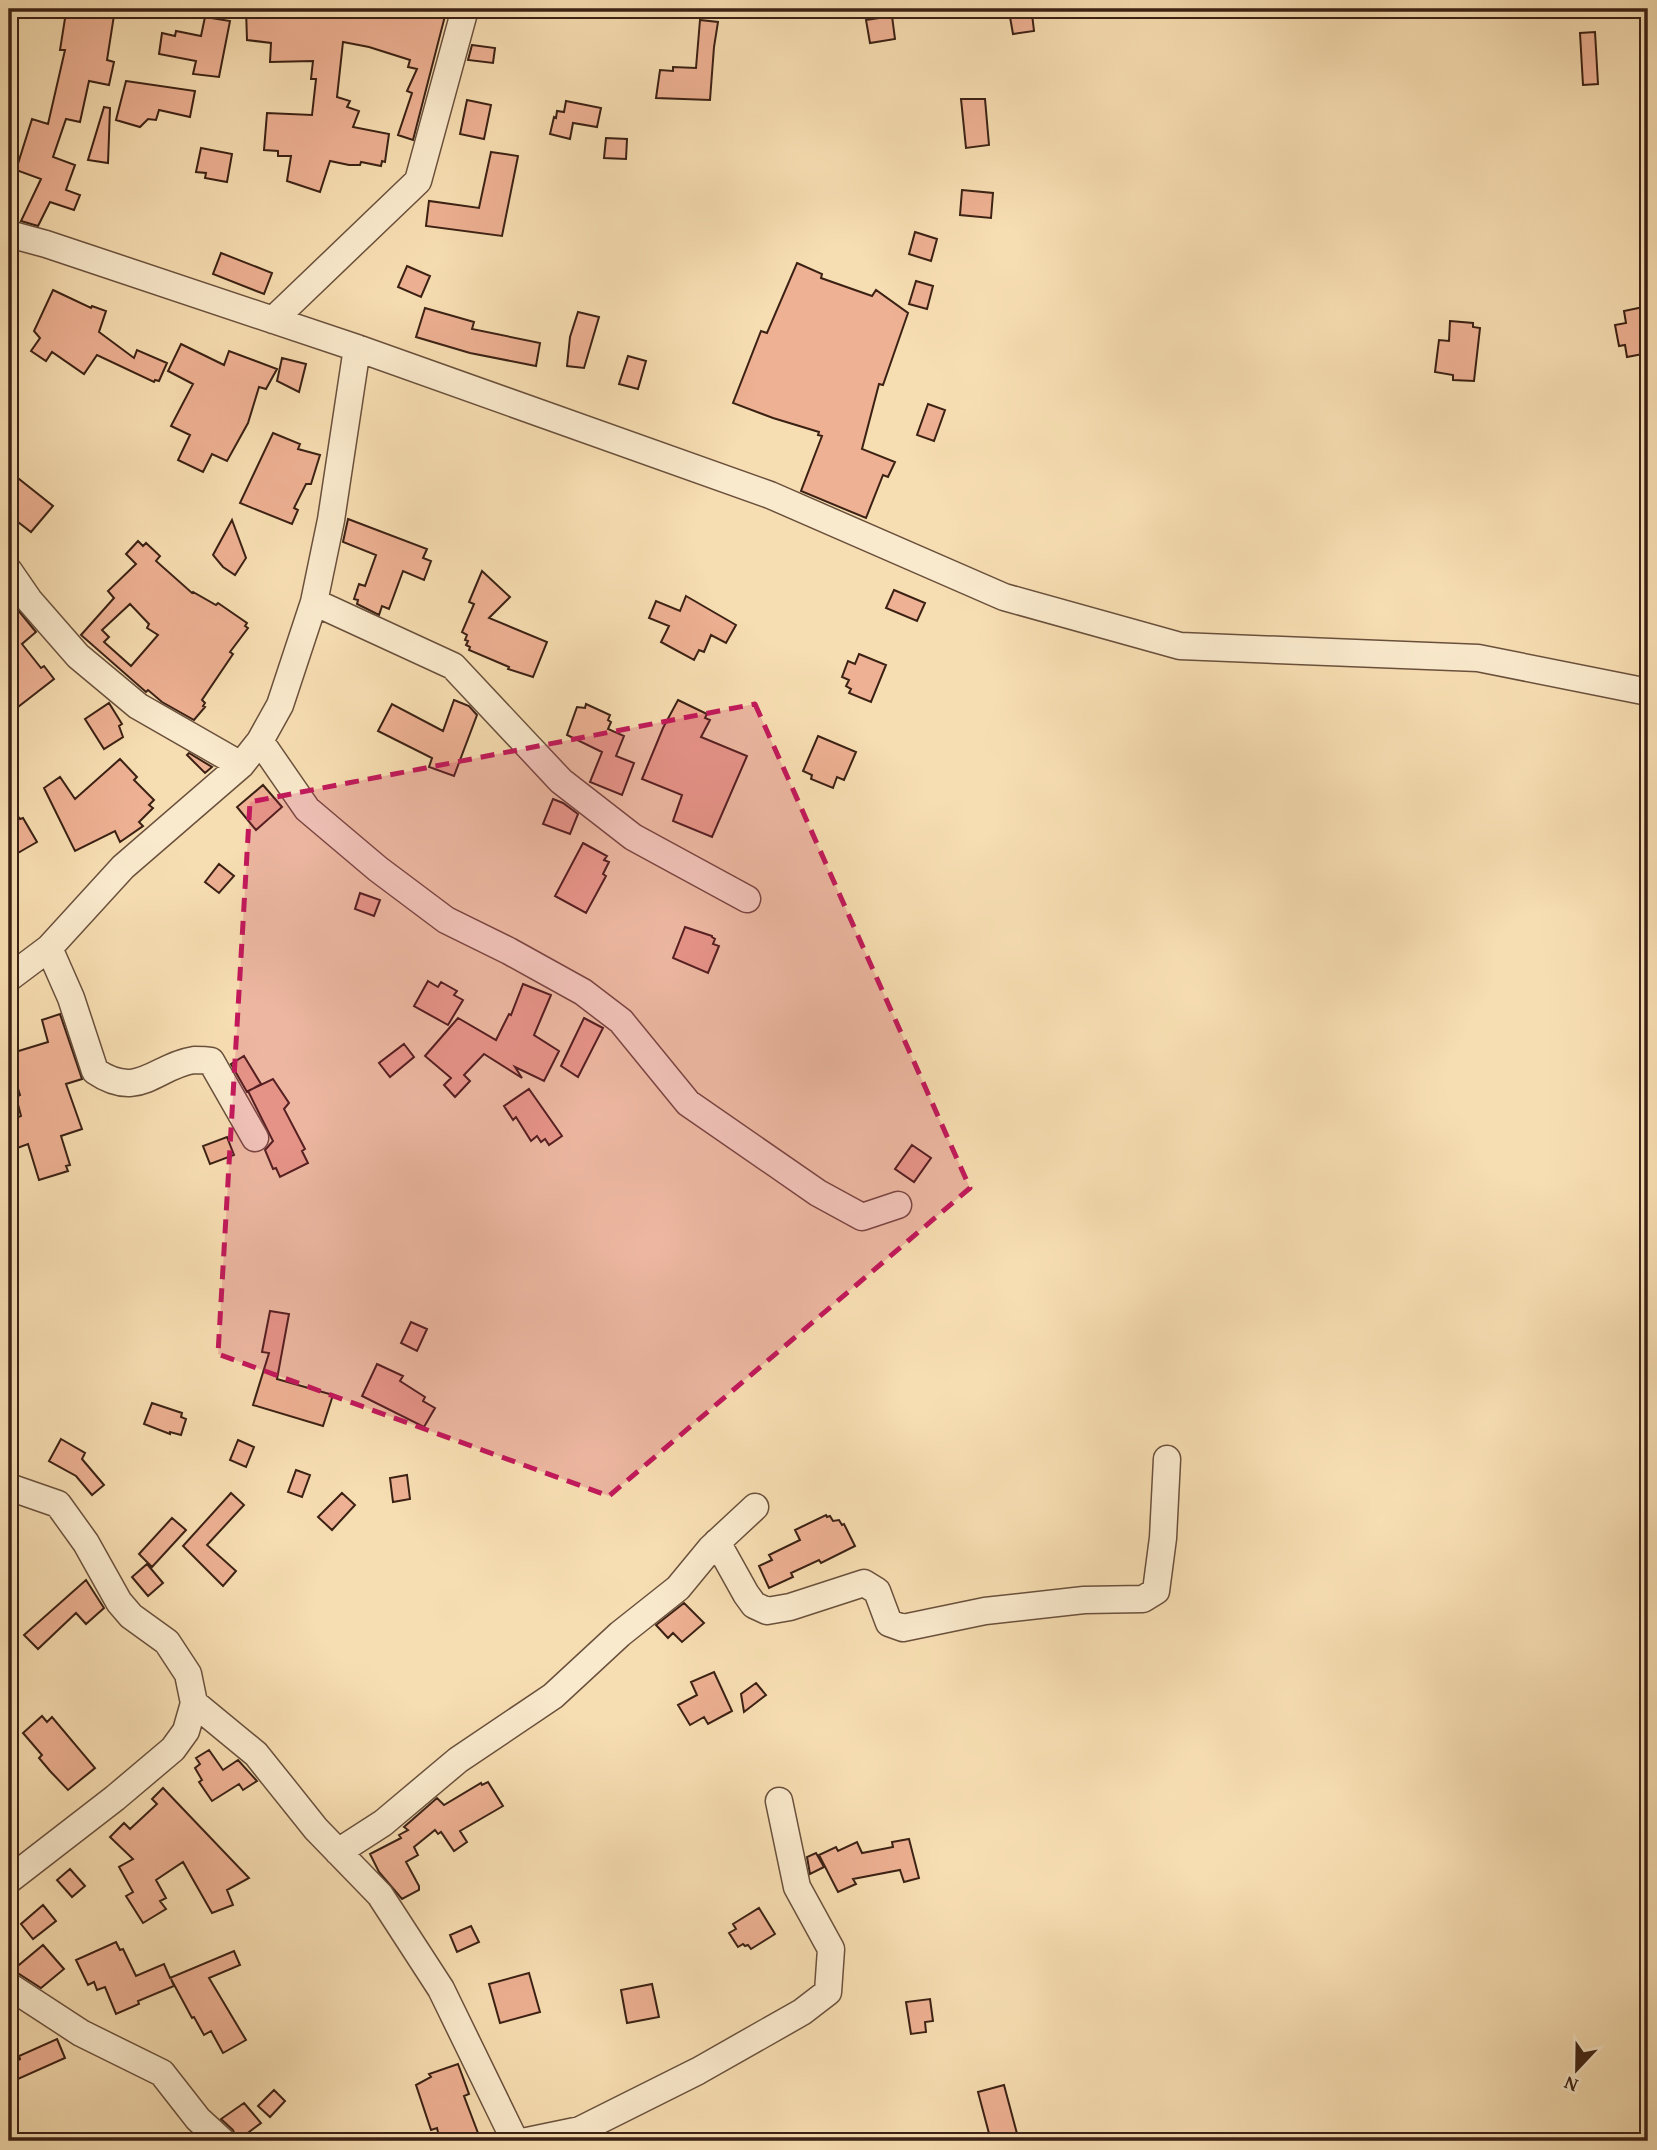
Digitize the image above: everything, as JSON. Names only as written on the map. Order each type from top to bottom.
[{"type":"street","points":[[273,320],[418,181],[465,9]]},
{"type":"street","points":[[9,234],[46,243],[357,348],[769,495],[1004,597],[1180,646],[1478,658],[1648,692]]},
{"type":"street","points":[[9,978],[49,948],[124,867],[241,765],[260,741],[279,705],[314,602],[331,520],[357,348]]},
{"type":"street","points":[[9,571],[29,600],[78,656],[128,698],[241,765]]},
{"type":"street","points":[[314,602],[453,666],[571,789],[633,837],[747,899]]},
{"type":"street","points":[[260,741],[307,809],[446,920],[509,950],[593,1000],[621,1021],[688,1102],[818,1193],[862,1217],[898,1205]]},
{"type":"street","points":[[49,948],[71,998],[95,1071],[105,1077],[134,1084],[193,1060],[211,1060],[256,1138]]},
{"type":"street","points":[[717,1542],[746,1594],[754,1605],[767,1611],[790,1607],[864,1583],[877,1591],[889,1623],[903,1628],[985,1611],[1084,1600],[1143,1599],[1156,1591],[1163,1538],[1167,1458]]},
{"type":"street","points":[[9,1487],[58,1504],[86,1543],[119,1602],[131,1616],[167,1642],[188,1674],[194,1703],[186,1731],[173,1749],[9,1880]]},
{"type":"street","points":[[338,1852],[383,1823],[458,1760],[553,1696],[620,1633],[678,1588],[717,1542],[755,1507]]},
{"type":"street","points":[[194,1703],[256,1754],[316,1829],[380,1895],[441,1989],[516,2141]]},
{"type":"street","points":[[527,2141],[580,2130],[698,2071],[802,2012],[828,1992],[831,1949],[797,1887],[779,1801]]},
{"type":"street","points":[[9,1986],[81,2033],[162,2073],[198,2119],[222,2141]]},
{"type":"highlighted area","points":[[755,704],[970,1188],[609,1496],[218,1354],[250,802]]},
{"type":"building","points":[[82,9],[115,9],[107,60],[114,62],[109,85],[89,81],[80,122],[66,119],[53,157],[75,165],[66,190],[80,195],[74,210],[50,202],[38,226],[21,221],[41,179],[16,170],[32,119],[48,124],[65,50],[60,50],[66,12],[81,14]]},
{"type":"building","points":[[246,9],[436,9],[446,12],[413,140],[398,135],[412,93],[407,91],[417,69],[408,67],[410,60],[343,42],[337,97],[350,101],[347,107],[359,111],[353,127],[389,134],[385,162],[382,161],[381,166],[361,162],[360,165],[349,165],[330,161],[320,192],[287,181],[291,156],[278,156],[278,151],[264,150],[267,113],[312,115],[316,79],[311,79],[313,61],[270,62],[271,43],[247,40]]},
{"type":"building","points":[[1032,14],[1034,31],[1013,34],[1010,17]]},
{"type":"building","points":[[892,16],[895,39],[870,43],[866,20]]},
{"type":"building","points":[[205,17],[230,21],[219,77],[193,74],[196,61],[159,54],[162,33],[175,36],[176,31],[201,36]]},
{"type":"building","points":[[700,20],[718,22],[710,100],[656,98],[660,70],[673,71],[673,67],[696,68]]},
{"type":"building","points":[[1595,32],[1598,84],[1583,85],[1580,33]]},
{"type":"building","points":[[472,45],[495,48],[493,63],[468,60]]},
{"type":"building","points":[[126,81],[195,91],[190,117],[159,110],[156,120],[148,119],[140,127],[116,120]]},
{"type":"building","points":[[961,99],[985,99],[989,145],[966,148]]},
{"type":"building","points":[[467,100],[491,105],[484,139],[460,134]]},
{"type":"building","points":[[566,101],[601,108],[597,127],[573,123],[570,139],[550,134],[554,117],[556,118],[557,111],[564,112]]},
{"type":"building","points":[[104,107],[110,108],[108,163],[88,160]]},
{"type":"building","points":[[606,138],[627,139],[626,159],[604,158]]},
{"type":"building","points":[[201,148],[232,154],[227,182],[205,178],[206,173],[196,172]]},
{"type":"building","points":[[491,152],[518,156],[502,236],[426,226],[429,201],[479,208]]},
{"type":"building","points":[[962,190],[993,193],[991,218],[960,215]]},
{"type":"building","points":[[915,232],[937,239],[931,261],[909,254]]},
{"type":"building","points":[[221,253],[272,273],[264,294],[213,274]]},
{"type":"building","points":[[797,263],[822,274],[821,278],[872,296],[876,290],[908,313],[883,385],[879,384],[862,449],[895,462],[888,477],[883,475],[866,518],[801,491],[822,436],[818,435],[819,432],[733,403],[761,331],[767,333]]},
{"type":"building","points":[[407,266],[430,276],[421,297],[398,287]]},
{"type":"building","points":[[916,281],[933,286],[927,309],[909,304]]},
{"type":"building","points":[[53,290],[91,308],[92,306],[106,311],[99,332],[134,358],[137,350],[167,363],[159,381],[154,382],[97,355],[84,374],[52,352],[46,361],[31,351],[40,338],[34,331]]},
{"type":"building","points":[[1648,306],[1648,353],[1627,357],[1625,345],[1619,346],[1615,325],[1626,323],[1624,311]]},
{"type":"building","points":[[425,308],[474,322],[472,329],[540,343],[536,366],[470,353],[416,337]]},
{"type":"building","points":[[578,312],[599,317],[584,368],[567,366],[570,337]]},
{"type":"building","points":[[1450,321],[1473,323],[1473,327],[1480,328],[1474,381],[1453,380],[1453,375],[1435,372],[1439,340],[1449,341]]},
{"type":"building","points":[[181,344],[224,365],[229,351],[277,369],[266,389],[259,387],[248,423],[227,461],[212,454],[203,472],[178,460],[190,435],[171,426],[193,384],[168,371]]},
{"type":"building","points":[[628,356],[646,361],[638,389],[619,384]]},
{"type":"building","points":[[282,358],[306,364],[299,392],[277,381]]},
{"type":"building","points":[[928,404],[945,410],[934,441],[917,435]]},
{"type":"building","points":[[273,433],[300,444],[298,449],[320,455],[311,484],[306,484],[294,508],[298,510],[292,524],[240,503]]},
{"type":"building","points":[[9,471],[53,506],[31,532],[9,515]]},
{"type":"building","points":[[348,519],[427,549],[423,558],[431,561],[424,580],[403,571],[389,609],[382,606],[379,615],[357,604],[358,600],[354,599],[359,584],[365,586],[376,555],[343,542]]},
{"type":"building","points":[[232,520],[246,558],[235,575],[223,567],[213,555]]},
{"type":"building","points":[[138,541],[143,546],[146,543],[160,556],[156,561],[192,593],[216,605],[218,603],[247,623],[245,626],[248,628],[230,652],[233,654],[202,700],[205,707],[194,720],[162,702],[148,690],[146,692],[81,635],[114,598],[108,591],[136,564],[126,554]],"holes":[[[130,604],[149,624],[147,628],[158,635],[131,666],[104,642],[109,637],[102,630]]]},
{"type":"building","points":[[482,571],[510,597],[489,618],[547,642],[533,677],[508,669],[509,667],[469,650],[470,647],[466,645],[467,635],[462,632],[474,604],[469,602]]},
{"type":"building","points":[[894,590],[925,603],[917,621],[886,608]]},
{"type":"building","points":[[686,596],[736,625],[726,643],[711,635],[704,652],[699,650],[694,660],[661,642],[669,626],[649,618],[656,601],[680,611]]},
{"type":"building","points":[[9,599],[36,632],[22,644],[41,668],[44,666],[54,679],[9,714]]},
{"type":"building","points":[[859,654],[886,665],[871,702],[849,693],[851,689],[846,686],[849,680],[842,677],[848,661],[855,664]]},
{"type":"building","points":[[454,700],[469,706],[477,715],[454,776],[429,767],[432,758],[378,731],[392,704],[443,731]]},
{"type":"building","points":[[678,700],[707,714],[705,718],[710,720],[701,737],[747,756],[712,837],[673,821],[682,795],[642,779]]},
{"type":"building","points":[[109,703],[122,724],[119,726],[123,737],[104,749],[85,719]]},
{"type":"building","points":[[586,704],[610,715],[608,729],[624,736],[616,756],[634,763],[622,795],[590,782],[602,752],[567,735],[577,707],[585,708]]},
{"type":"building","points":[[818,736],[856,752],[844,780],[837,777],[833,788],[811,779],[812,775],[803,771]]},
{"type":"building","points":[[189,753],[212,767],[205,773],[187,755]]},
{"type":"building","points":[[120,759],[137,777],[134,780],[154,800],[149,805],[153,808],[139,822],[143,826],[120,842],[115,831],[75,851],[44,788],[60,777],[75,799]]},
{"type":"building","points":[[263,785],[282,807],[256,830],[237,807]]},
{"type":"building","points":[[553,799],[578,814],[570,834],[543,824]]},
{"type":"building","points":[[9,804],[20,819],[23,818],[37,842],[9,858]]},
{"type":"building","points":[[583,843],[607,856],[604,860],[609,862],[603,874],[606,876],[586,913],[555,896]]},
{"type":"building","points":[[219,864],[234,876],[219,893],[205,882]]},
{"type":"building","points":[[360,893],[380,900],[374,916],[355,909]]},
{"type":"building","points":[[685,927],[712,936],[715,939],[713,944],[719,946],[708,973],[673,958]]},
{"type":"building","points":[[428,981],[438,987],[441,982],[457,991],[454,995],[463,1000],[448,1025],[414,1006]]},
{"type":"building","points":[[523,984],[551,995],[534,1035],[559,1051],[544,1081],[515,1067],[522,1078],[484,1054],[464,1075],[470,1081],[455,1097],[444,1085],[451,1078],[425,1056],[458,1018],[496,1040],[509,1014],[511,1015]]},
{"type":"building","points":[[60,1014],[82,1079],[66,1084],[82,1129],[61,1136],[70,1165],[66,1166],[68,1171],[39,1180],[28,1144],[9,1151],[9,1121],[21,1116],[16,1097],[20,1095],[10,1063],[14,1062],[12,1053],[48,1042],[42,1020]]},
{"type":"building","points":[[584,1018],[603,1028],[578,1077],[561,1066]]},
{"type":"building","points":[[404,1044],[414,1057],[390,1077],[379,1063]]},
{"type":"building","points":[[244,1056],[261,1084],[247,1092],[231,1064]]},
{"type":"building","points":[[273,1079],[289,1103],[284,1109],[305,1149],[302,1151],[308,1163],[280,1177],[276,1168],[273,1169],[265,1150],[273,1141],[248,1091]]},
{"type":"building","points":[[529,1089],[562,1136],[549,1145],[545,1139],[541,1142],[537,1136],[531,1141],[516,1117],[513,1120],[504,1106]]},
{"type":"building","points":[[227,1137],[234,1155],[210,1164],[203,1146]]},
{"type":"building","points":[[912,1145],[931,1158],[914,1182],[895,1169]]},
{"type":"building","points":[[270,1311],[289,1314],[277,1379],[333,1395],[323,1426],[253,1405],[269,1353],[262,1352]]},
{"type":"building","points":[[411,1322],[427,1329],[417,1351],[401,1343]]},
{"type":"building","points":[[377,1364],[403,1376],[400,1381],[425,1397],[423,1401],[435,1408],[424,1427],[362,1396]]},
{"type":"building","points":[[152,1403],[182,1413],[181,1417],[186,1419],[181,1435],[170,1434],[144,1424]]},
{"type":"building","points":[[61,1439],[85,1453],[82,1459],[104,1485],[92,1495],[76,1476],[49,1461]]},
{"type":"building","points":[[238,1440],[254,1447],[246,1467],[230,1460]]},
{"type":"building","points":[[296,1470],[310,1475],[302,1497],[288,1492]]},
{"type":"building","points":[[407,1475],[410,1499],[393,1502],[390,1478]]},
{"type":"building","points":[[231,1493],[244,1505],[207,1545],[236,1571],[223,1586],[183,1546]]},
{"type":"building","points":[[342,1493],[355,1505],[332,1530],[318,1517]]},
{"type":"building","points":[[826,1515],[833,1521],[839,1520],[844,1524],[855,1546],[821,1563],[819,1560],[791,1573],[793,1577],[769,1588],[759,1566],[772,1560],[769,1555],[800,1540],[795,1530]]},
{"type":"building","points":[[172,1518],[186,1530],[152,1567],[139,1554]]},
{"type":"building","points":[[147,1564],[163,1583],[148,1596],[132,1577]]},
{"type":"building","points":[[86,1580],[104,1608],[86,1624],[76,1613],[38,1649],[24,1635]]},
{"type":"building","points":[[684,1603],[704,1623],[682,1642],[673,1633],[668,1638],[656,1625]]},
{"type":"building","points":[[714,1672],[732,1711],[708,1724],[704,1717],[690,1725],[678,1705],[697,1695],[691,1682]]},
{"type":"building","points":[[756,1683],[766,1695],[744,1712],[741,1694]]},
{"type":"building","points":[[42,1716],[47,1722],[52,1717],[95,1768],[68,1790],[39,1758],[42,1755],[23,1733]]},
{"type":"building","points":[[209,1750],[223,1770],[238,1760],[257,1781],[243,1790],[239,1784],[212,1801],[199,1782],[202,1780],[195,1768],[200,1764],[196,1758]]},
{"type":"building","points":[[488,1782],[503,1806],[460,1831],[467,1842],[454,1851],[441,1832],[438,1834],[435,1830],[414,1847],[418,1855],[406,1862],[419,1890],[402,1899],[379,1872],[370,1854],[401,1838],[399,1835],[408,1830],[404,1827],[437,1798],[444,1805],[481,1783],[482,1785]]},
{"type":"building","points":[[163,1788],[249,1878],[227,1890],[233,1905],[212,1913],[183,1862],[156,1880],[166,1898],[160,1901],[166,1909],[143,1923],[126,1896],[133,1892],[119,1867],[133,1859],[110,1837],[124,1823],[130,1829],[157,1804],[152,1799]]},
{"type":"building","points":[[909,1839],[919,1878],[904,1882],[900,1870],[853,1879],[856,1884],[838,1892],[819,1855],[836,1847],[838,1851],[857,1842],[862,1853],[893,1847],[892,1842]]},
{"type":"building","points":[[816,1853],[824,1867],[810,1874],[807,1857]]},
{"type":"building","points":[[70,1869],[85,1886],[72,1897],[57,1880]]},
{"type":"building","points":[[43,1905],[56,1921],[33,1939],[21,1924]]},
{"type":"building","points":[[759,1908],[775,1934],[751,1949],[743,1944],[738,1947],[729,1933],[736,1929],[733,1924]]},
{"type":"building","points":[[471,1926],[479,1942],[457,1952],[450,1935]]},
{"type":"building","points":[[116,1942],[120,1950],[123,1949],[136,1976],[164,1964],[170,1978],[234,1951],[240,1965],[209,1978],[246,2040],[223,2053],[211,2031],[204,2035],[194,2017],[192,2018],[171,1979],[174,1986],[138,2001],[139,2004],[116,2014],[105,1987],[97,1990],[94,1982],[88,1985],[76,1960]]},
{"type":"building","points":[[43,1945],[64,1969],[41,1988],[13,1970]]},
{"type":"building","points":[[529,1973],[540,2012],[500,2023],[489,1984]]},
{"type":"building","points":[[652,1984],[659,2017],[627,2023],[621,1990]]},
{"type":"building","points":[[930,1999],[933,2021],[925,2022],[926,2032],[911,2034],[906,2002]]},
{"type":"building","points":[[57,2039],[65,2058],[9,2083],[9,2066],[20,2059],[19,2056]]},
{"type":"building","points":[[458,2064],[469,2094],[464,2096],[481,2141],[440,2141],[437,2128],[431,2130],[416,2085],[431,2077],[429,2074]]},
{"type":"building","points":[[1004,2085],[1019,2141],[991,2141],[978,2092]]},
{"type":"building","points":[[274,2090],[285,2101],[270,2117],[258,2106]]},
{"type":"building","points":[[244,2103],[261,2123],[237,2141],[233,2130],[221,2119]]}]
